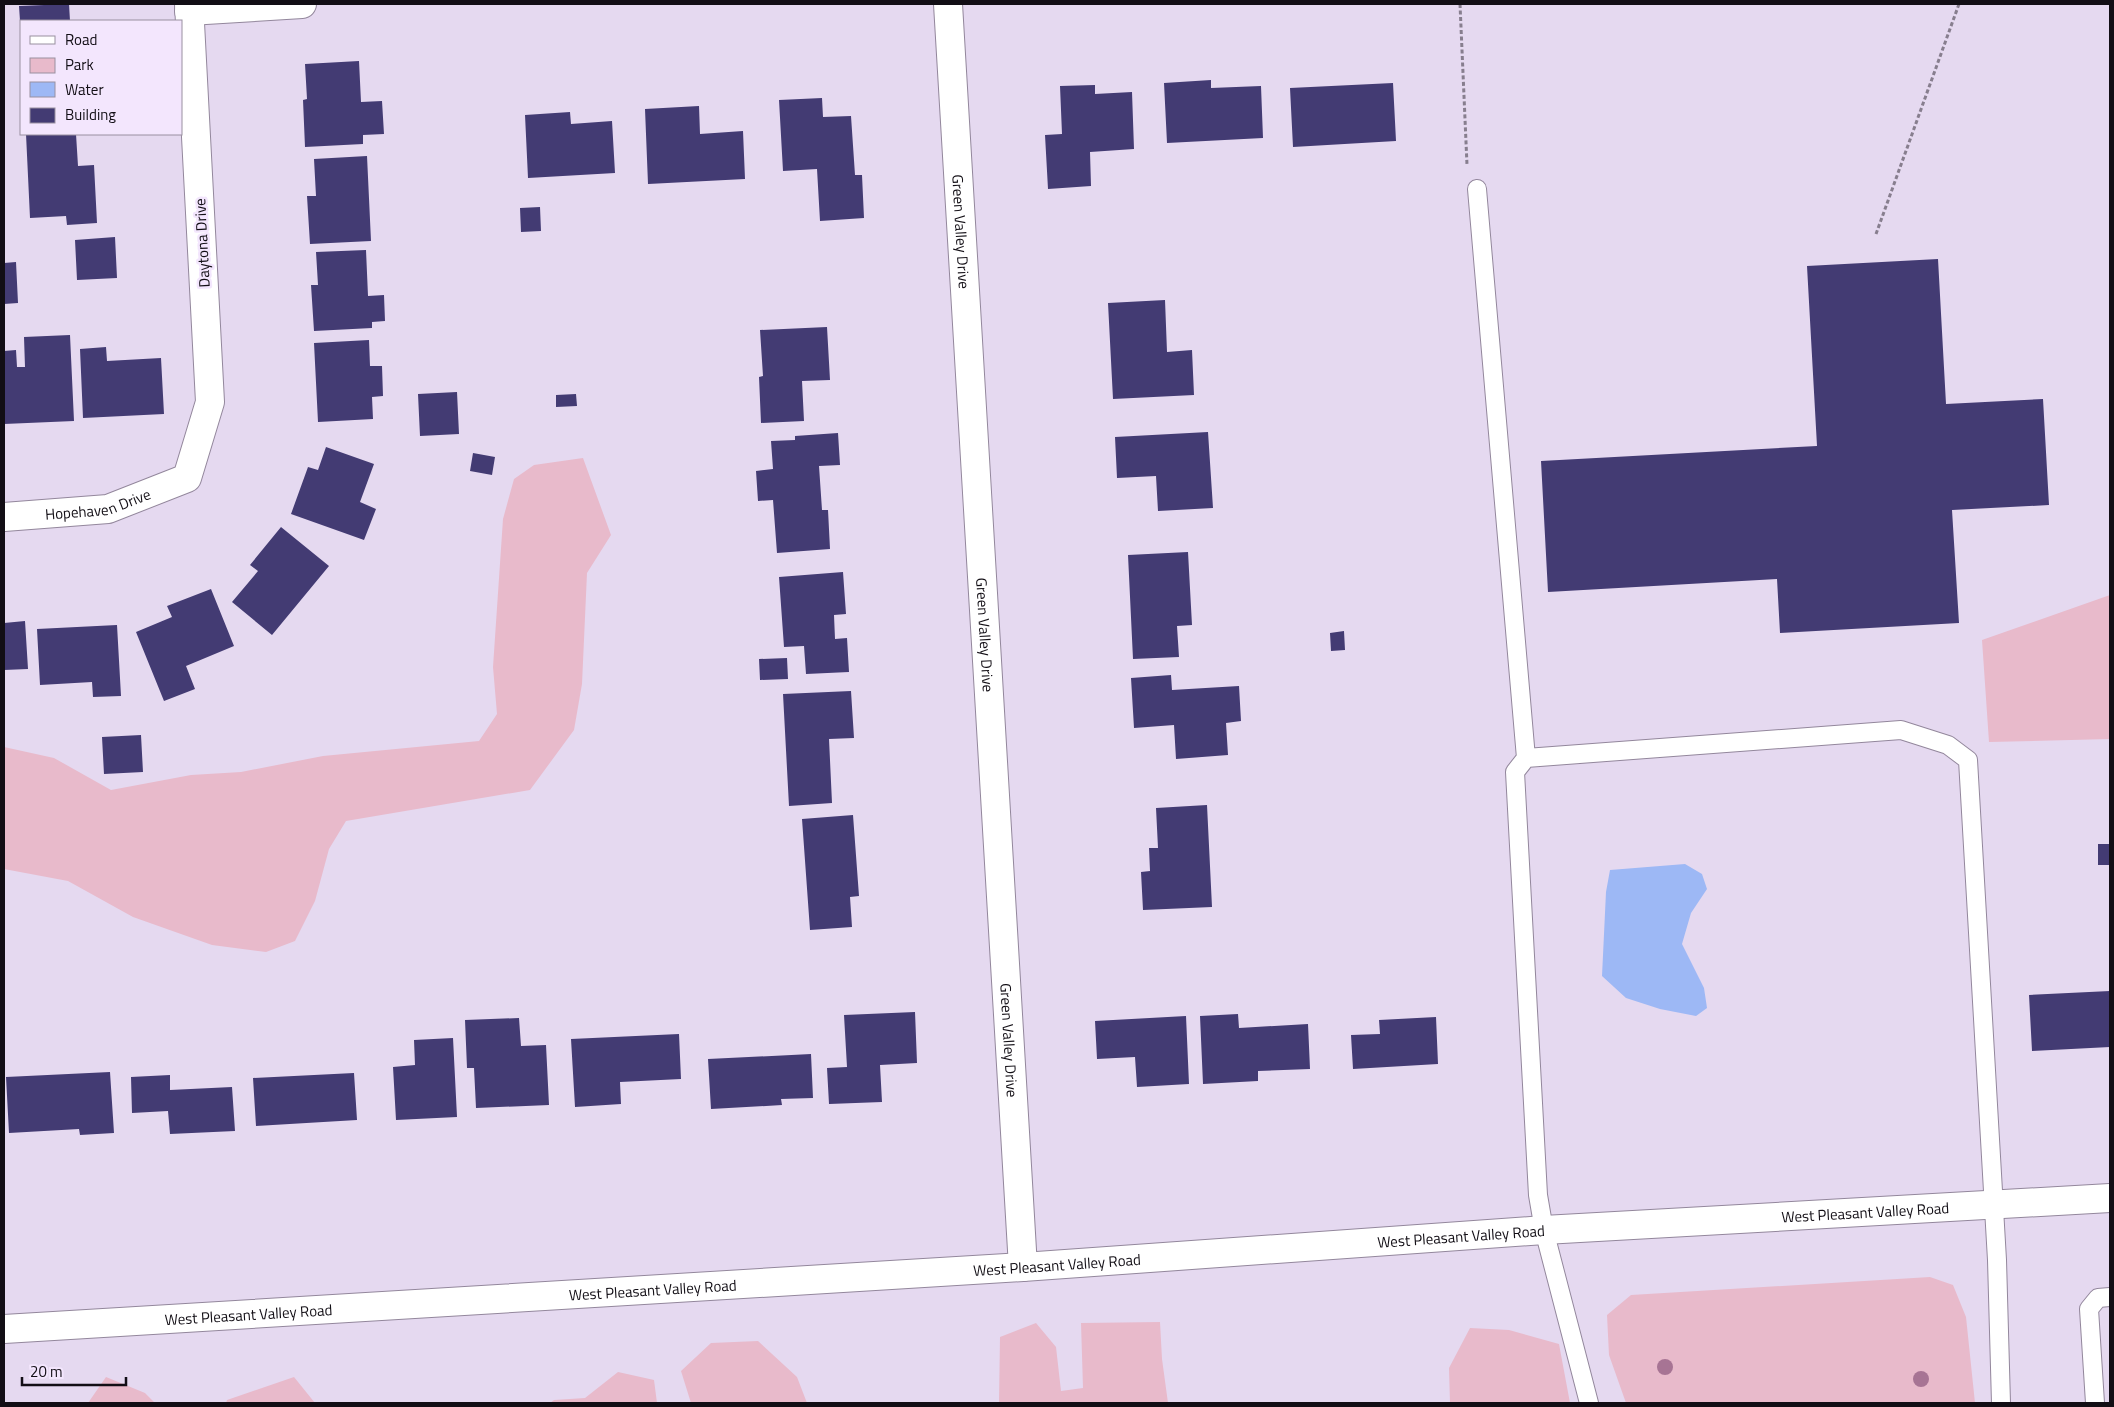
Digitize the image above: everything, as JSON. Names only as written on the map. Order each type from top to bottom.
[{"type":"main road","points":[[189,7],[302,4]]},
{"type":"main road","name":"Green Valley Drive","points":[[948,4],[1023,1267]]},
{"type":"main road","name":"Daytona Drive","points":[[187,478],[210,402],[189,7]]},
{"type":"main road","name":"Hopehaven Drive","points":[[4,517],[108,509],[187,478]]},
{"type":"main road","name":"West Pleasant Valley Road","points":[[4,1329],[1023,1267],[1544,1230],[2110,1198]]},
{"type":"lane","points":[[1477,188],[1526,758],[1515,772],[1538,1195],[1544,1230],[1588,1403]]},
{"type":"lane","points":[[1526,758],[1902,730],[1948,745],[1968,760],[1994,1204],[2001,1403]]},
{"type":"lane","points":[[2095,1403],[2089,1309],[2098,1298],[2110,1297]]},
{"type":"path","points":[[1460,4],[1466,163],[1477,188]]},
{"type":"path","points":[[1876,234],[1960,4]]},
{"type":"green space","points":[[583,458],[611,535],[587,573],[582,684],[574,730],[530,790],[346,821],[329,849],[315,901],[295,941],[266,952],[212,945],[133,917],[68,881],[4,869],[4,747],[54,758],[111,790],[191,775],[241,772],[323,756],[479,741],[497,714],[493,667],[503,519],[514,479],[534,465]]},
{"type":"green space","points":[[2110,595],[2110,739],[1989,742],[1982,640]]},
{"type":"green space","points":[[1930,1277],[1953,1285],[1966,1317],[1975,1403],[1626,1403],[1609,1355],[1607,1315],[1631,1295]]},
{"type":"green space","points":[[1160,1322],[1162,1359],[1168,1403],[999,1403],[1000,1337],[1036,1323],[1056,1347],[1061,1391],[1083,1388],[1081,1323]]},
{"type":"green space","points":[[1470,1328],[1509,1330],[1559,1344],[1570,1403],[1450,1403],[1449,1368]]},
{"type":"green space","points":[[758,1341],[797,1377],[807,1403],[691,1403],[681,1371],[711,1343]]},
{"type":"green space","points":[[618,1372],[654,1380],[657,1403],[550,1403],[554,1400],[585,1398]]},
{"type":"green space","points":[[106,1377],[145,1393],[155,1403],[88,1403]]},
{"type":"green space","points":[[294,1377],[315,1403],[226,1403],[227,1400]]},
{"type":"water","points":[[1685,864],[1702,874],[1707,889],[1691,913],[1682,944],[1704,988],[1707,1008],[1696,1016],[1660,1009],[1626,998],[1602,976],[1606,892],[1610,870]]},
{"type":"building","points":[[69,4],[70,20],[20,21],[19,6]]},
{"type":"building","points":[[359,61],[361,102],[382,101],[384,134],[363,135],[363,144],[305,147],[303,100],[307,99],[305,64]]},
{"type":"building","points":[[1211,80],[1211,88],[1261,86],[1263,138],[1167,143],[1164,83]]},
{"type":"building","points":[[1393,83],[1396,141],[1293,147],[1290,88]]},
{"type":"building","points":[[1095,85],[1095,94],[1132,92],[1134,149],[1090,152],[1091,186],[1048,189],[1045,135],[1062,134],[1060,86]]},
{"type":"building","points":[[822,98],[823,117],[851,116],[855,175],[862,175],[864,218],[820,221],[817,169],[783,171],[779,100]]},
{"type":"building","points":[[699,106],[700,134],[743,131],[745,179],[648,184],[645,109]]},
{"type":"building","points":[[570,112],[571,124],[612,121],[615,173],[528,178],[525,115]]},
{"type":"building","points":[[26,135],[76,135],[78,166],[94,165],[97,223],[67,225],[66,216],[30,218]]},
{"type":"building","points":[[367,156],[371,241],[310,244],[307,196],[316,196],[314,159]]},
{"type":"building","points":[[540,207],[541,231],[521,232],[520,208]]},
{"type":"building","points":[[115,237],[117,278],[77,280],[75,240]]},
{"type":"building","points":[[366,250],[368,296],[384,295],[385,321],[372,322],[372,328],[314,331],[311,285],[318,285],[316,252]]},
{"type":"building","points":[[1938,259],[1946,404],[2043,399],[2049,505],[1952,510],[1959,623],[1780,633],[1777,579],[1548,592],[1541,461],[1817,446],[1807,266]]},
{"type":"building","points":[[16,262],[18,303],[4,304],[4,263]]},
{"type":"building","points":[[1165,300],[1167,352],[1192,350],[1194,395],[1113,399],[1108,303]]},
{"type":"building","points":[[827,327],[830,380],[802,381],[804,421],[761,423],[759,377],[763,376],[760,330]]},
{"type":"building","points":[[70,335],[74,421],[4,424],[4,351],[16,350],[17,367],[25,367],[24,337]]},
{"type":"building","points":[[369,340],[370,366],[382,366],[383,396],[372,397],[373,419],[318,422],[314,343]]},
{"type":"building","points":[[106,347],[107,361],[161,358],[164,414],[83,418],[80,349]]},
{"type":"building","points":[[457,392],[459,434],[420,436],[418,394]]},
{"type":"building","points":[[576,394],[577,406],[556,407],[556,395]]},
{"type":"building","points":[[1208,432],[1213,508],[1158,511],[1156,476],[1117,478],[1115,437]]},
{"type":"building","points":[[838,433],[840,465],[819,466],[822,510],[828,510],[830,549],[777,553],[773,500],[758,501],[756,471],[773,469],[771,441],[795,440],[795,436]]},
{"type":"building","points":[[326,447],[374,464],[360,502],[376,509],[364,540],[291,514],[308,467],[318,470]]},
{"type":"building","points":[[473,453],[495,457],[492,475],[470,471]]},
{"type":"building","points":[[281,527],[329,566],[272,635],[232,602],[258,571],[250,565]]},
{"type":"building","points":[[1188,552],[1192,625],[1177,626],[1179,657],[1133,659],[1128,555]]},
{"type":"building","points":[[843,572],[846,614],[834,615],[835,639],[847,638],[849,672],[806,674],[804,646],[784,647],[779,577]]},
{"type":"building","points":[[211,589],[234,646],[186,666],[195,689],[164,701],[136,632],[172,617],[167,606]]},
{"type":"building","points":[[25,621],[28,669],[4,670],[4,623]]},
{"type":"building","points":[[117,625],[121,696],[93,697],[92,682],[40,685],[37,629]]},
{"type":"building","points":[[1344,631],[1345,650],[1331,651],[1330,633]]},
{"type":"building","points":[[787,658],[788,679],[760,680],[759,659]]},
{"type":"building","points":[[1171,675],[1172,690],[1239,686],[1241,721],[1226,723],[1228,755],[1176,759],[1174,725],[1134,728],[1131,678]]},
{"type":"building","points":[[851,691],[854,738],[829,739],[832,803],[789,806],[783,694]]},
{"type":"building","points":[[141,735],[143,772],[104,774],[102,737]]},
{"type":"building","points":[[1207,805],[1212,907],[1143,910],[1141,872],[1150,871],[1149,848],[1158,848],[1156,808]]},
{"type":"building","points":[[853,815],[859,896],[850,897],[852,927],[810,930],[802,819]]},
{"type":"building","points":[[2098,844],[2110,844],[2110,865],[2098,865]]},
{"type":"building","points":[[2110,991],[2110,1047],[2032,1051],[2029,995]]},
{"type":"building","points":[[915,1012],[917,1063],[880,1065],[882,1102],[829,1104],[827,1068],[847,1067],[844,1015]]},
{"type":"building","points":[[1238,1014],[1239,1028],[1308,1024],[1310,1069],[1258,1071],[1258,1081],[1203,1084],[1200,1016]]},
{"type":"building","points":[[1186,1016],[1189,1084],[1137,1087],[1135,1057],[1097,1059],[1095,1021]]},
{"type":"building","points":[[1436,1017],[1438,1064],[1353,1069],[1351,1035],[1380,1034],[1379,1020]]},
{"type":"building","points":[[519,1018],[521,1046],[546,1045],[549,1105],[476,1108],[474,1068],[467,1068],[465,1020]]},
{"type":"building","points":[[679,1034],[681,1079],[620,1082],[621,1104],[575,1107],[571,1039]]},
{"type":"building","points":[[453,1038],[457,1117],[396,1120],[393,1067],[415,1065],[414,1040]]},
{"type":"building","points":[[811,1054],[813,1098],[781,1099],[782,1105],[711,1109],[708,1059]]},
{"type":"building","points":[[110,1072],[114,1133],[80,1135],[79,1129],[9,1133],[6,1077]]},
{"type":"building","points":[[354,1073],[357,1120],[256,1126],[253,1078]]},
{"type":"building","points":[[170,1075],[170,1090],[232,1087],[235,1131],[170,1134],[168,1111],[132,1113],[131,1077]]}]
